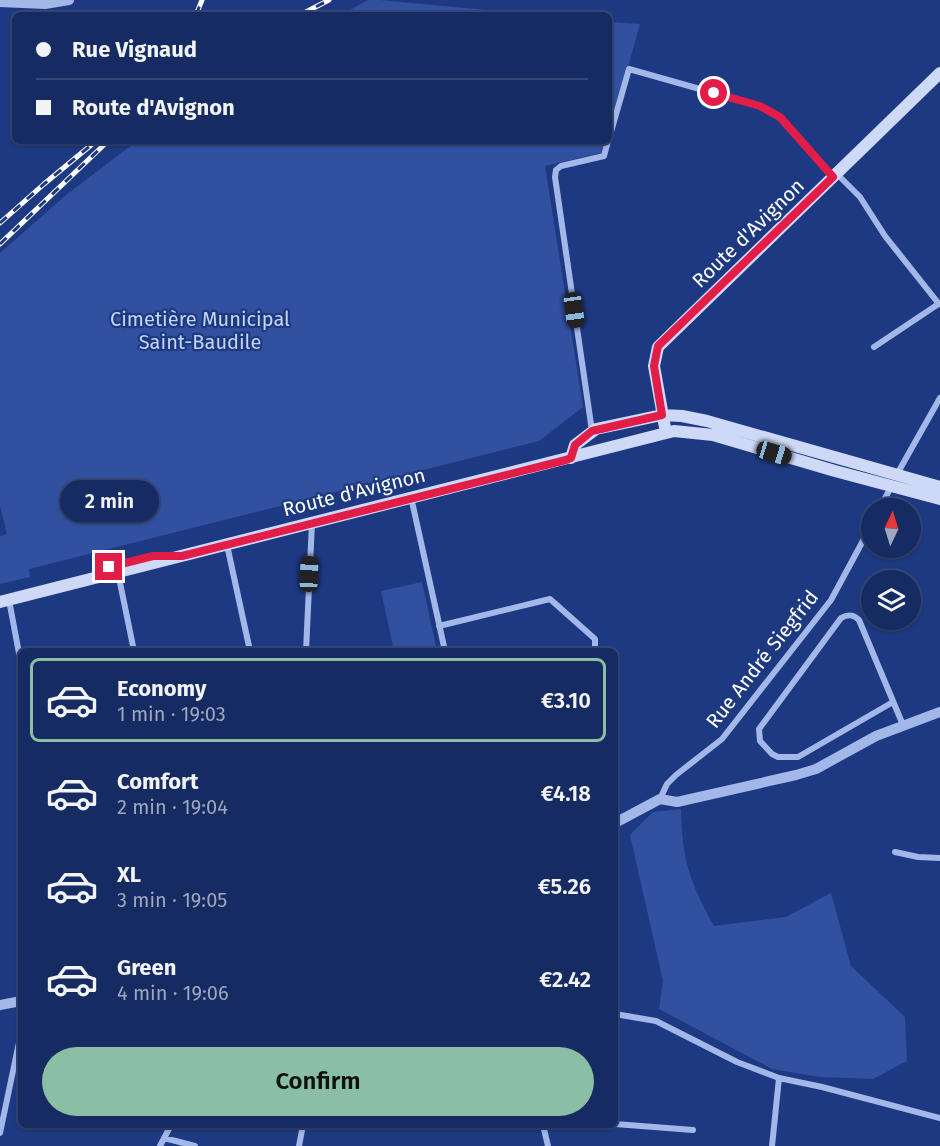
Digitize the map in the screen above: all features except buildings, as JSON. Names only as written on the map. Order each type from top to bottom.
[{"type":"main road","name":"Route d'Avignon","points":[[3,599],[118,573],[666,433],[654,366],[658,346],[940,73]]},
{"type":"main road","points":[[571,458],[575,445],[592,431],[662,415],[682,416],[707,421],[893,481],[940,499]]},
{"type":"main road","points":[[666,433],[674,431],[713,435],[893,481],[940,487]]},
{"type":"main road","name":"Route d'Avignon","points":[[3,599],[153,556],[182,556]]},
{"type":"street","points":[[0,2],[45,4],[69,0]]},
{"type":"street","points":[[612,129],[629,69],[760,106],[780,117],[835,175],[861,197],[885,236],[940,303],[874,347]]},
{"type":"street","points":[[592,431],[555,177],[556,170],[561,166],[604,156],[608,144]]},
{"type":"street","points":[[885,498],[940,398]]},
{"type":"street","points":[[411,497],[444,648]]},
{"type":"street","points":[[306,648],[312,523]]},
{"type":"street","points":[[226,544],[249,648]]},
{"type":"street","name":"Rue André Siegfrid","points":[[660,799],[667,784],[676,775],[722,739],[831,600],[861,544]]},
{"type":"street","points":[[118,573],[133,648]]},
{"type":"street","points":[[3,599],[18,653]]},
{"type":"street","points":[[440,626],[550,599],[596,639],[595,648]]},
{"type":"street","points":[[893,702],[798,758],[778,757],[760,741],[759,729],[846,615],[859,620],[903,725]]},
{"type":"street","points":[[618,821],[660,799],[677,802],[796,776],[816,769],[866,741],[940,711]]},
{"type":"street","points":[[895,852],[918,857],[940,858]]},
{"type":"street","points":[[0,1005],[18,1002]]},
{"type":"street","points":[[618,1015],[656,1021],[737,1062],[779,1078],[940,1118]]},
{"type":"street","points":[[0,1133],[4,1100],[18,1045]]},
{"type":"street","points":[[772,1146],[779,1078]]},
{"type":"street","points":[[618,1124],[693,1130]]},
{"type":"street","points":[[160,1146],[169,1128]]},
{"type":"street","points":[[299,1146],[302,1128]]},
{"type":"street","points":[[544,1128],[548,1146]]},
{"type":"street","points":[[164,1138],[195,1146]]},
{"type":"green space","points":[[368,0],[380,0],[507,12],[346,12]]},
{"type":"green space","points":[[612,22],[640,24],[612,125]]},
{"type":"green space","name":"Cimetière Municipal Saint-Baudile","points":[[133,144],[606,144],[604,152],[545,166],[583,407],[539,441],[29,569],[30,577],[0,584],[0,536],[7,534],[0,506],[0,253],[66,195]]},
{"type":"green space","points":[[422,582],[436,648],[393,648],[381,591]]},
{"type":"green space","points":[[681,809],[683,842],[689,870],[699,897],[714,926],[786,917],[831,893],[851,966],[905,1017],[907,1061],[873,1079],[819,1077],[772,1069],[659,1009],[663,981],[630,835],[653,812]]},
{"type":"railway","points":[[197,12],[202,0]]},
{"type":"railway","points":[[306,12],[329,0]]},
{"type":"railway","points":[[0,223],[92,144]]},
{"type":"railway","points":[[0,244],[105,144]]},
{"type":"route","points":[[109,567],[153,556],[182,556],[566,460],[571,458],[575,445],[596,429],[662,415],[654,366],[658,346],[833,177],[780,117],[760,106],[714,93]]}]
